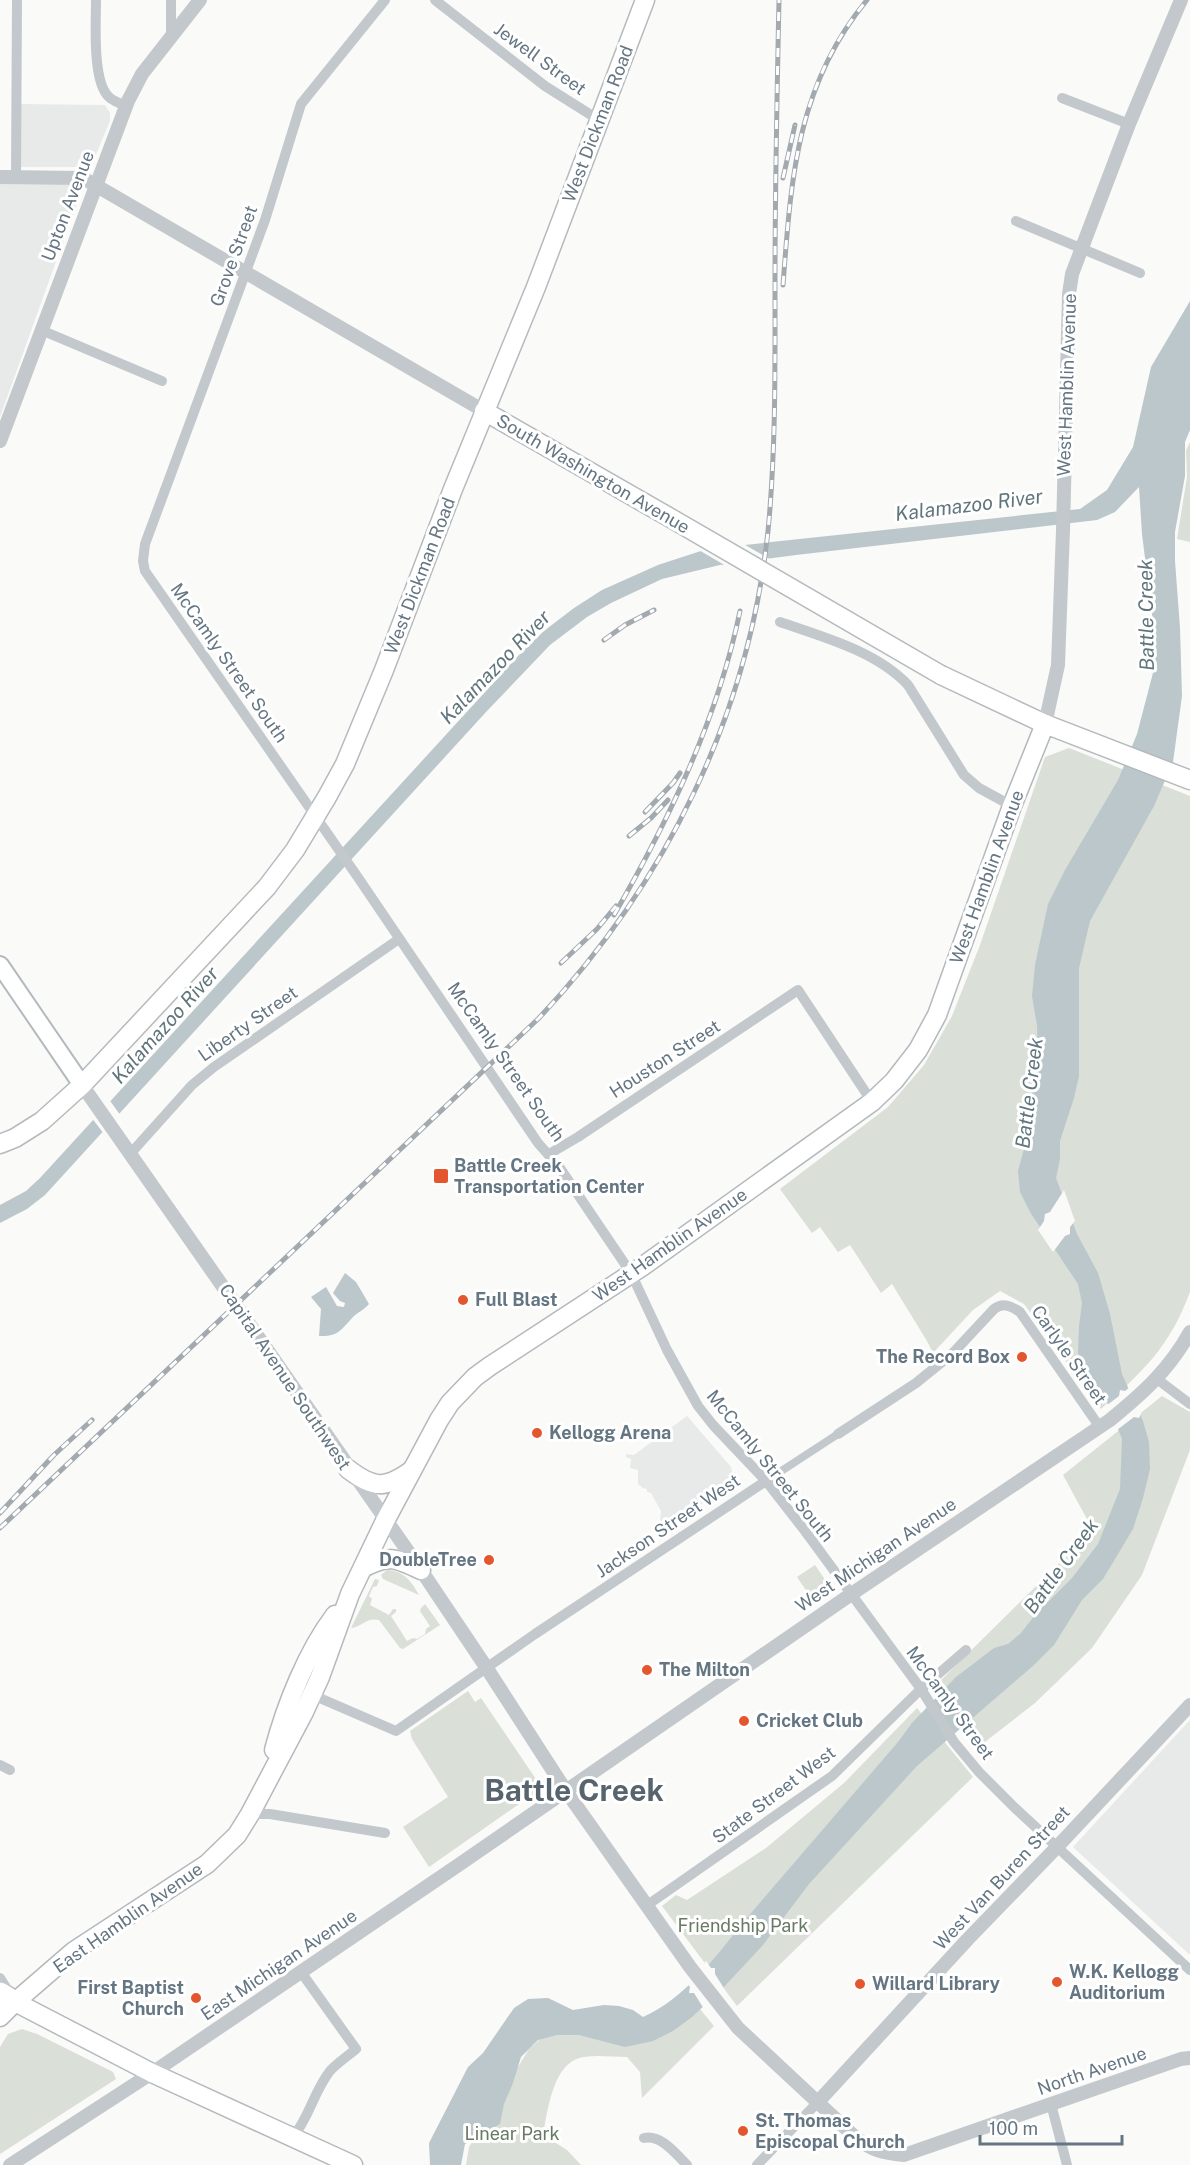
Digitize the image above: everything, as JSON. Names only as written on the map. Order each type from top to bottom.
[{"type":"main road","name":"West Dickman Road","points":[[0,1144],[15,1138],[42,1121],[82,1085],[267,887],[295,849],[345,764],[384,670],[416,582],[484,411],[536,287],[645,0]]},
{"type":"main road","name":"South Washington Avenue","points":[[484,411],[941,675],[1045,724],[1188,779]]},
{"type":"main road","name":"West Hamblin Avenue","points":[[304,1691],[385,1521],[450,1403],[475,1377],[631,1273],[872,1102],[894,1081],[918,1050],[937,1015],[1012,806],[1045,724]]},
{"type":"main road","name":"Capital Avenue Southwest","points":[[0,965],[82,1085]]},
{"type":"main road","points":[[348,1469],[360,1478],[378,1485],[390,1484],[413,1468]]},
{"type":"main road","points":[[363,1568],[379,1559],[393,1558],[420,1570]]},
{"type":"main road","name":"East Hamblin Avenue","points":[[0,2018],[5,1998],[207,1863],[237,1835],[269,1776],[304,1691]]},
{"type":"main road","points":[[5,1998],[152,2073],[353,2165]]},
{"type":"street","points":[[16,177],[17,0]]},
{"type":"street","points":[[96,0],[97,61],[102,84],[109,97],[125,106]]},
{"type":"street","points":[[171,0],[171,36]]},
{"type":"street","name":"Upton Avenue","points":[[0,441],[125,106],[142,74],[200,0]]},
{"type":"street","name":"Grove Street","points":[[145,544],[276,190],[301,104],[385,0]]},
{"type":"street","name":"Jewell Street","points":[[435,0],[544,86],[598,120]]},
{"type":"street","name":"West Hamblin Avenue","points":[[1045,724],[1058,665],[1069,294],[1072,273],[1129,124],[1181,0]]},
{"type":"street","points":[[1062,98],[1129,124]]},
{"type":"street","name":"South Washington Avenue","points":[[0,177],[83,178],[484,411]]},
{"type":"street","points":[[1016,221],[1140,273]]},
{"type":"street","points":[[41,330],[162,381]]},
{"type":"street","name":"McCamly Street South","points":[[145,544],[143,561],[151,581],[333,841],[538,1143],[549,1154],[631,1273],[667,1350],[696,1403],[712,1424],[766,1481],[850,1594]]},
{"type":"street","points":[[780,622],[851,647],[898,675],[908,686],[964,775],[979,788],[1012,806]]},
{"type":"street","name":"Liberty Street","points":[[131,1153],[192,1085],[214,1067],[399,939]]},
{"type":"street","name":"Houston Street","points":[[549,1154],[793,993],[872,1102]]},
{"type":"street","name":"Capital Avenue Southwest","points":[[82,1085],[420,1570],[566,1791],[717,2003],[738,2028],[817,2103],[869,2148],[905,2160]]},
{"type":"street","name":"Jackson Street West","points":[[304,1691],[396,1731],[486,1667],[916,1383],[953,1353],[994,1309],[1002,1305],[1009,1305]]},
{"type":"street","name":"Carlyle Street","points":[[1009,1305],[1020,1312],[1104,1423]]},
{"type":"street","name":"West Michigan Avenue","points":[[566,1791],[850,1594],[1104,1423],[1152,1384],[1174,1358],[1190,1332]]},
{"type":"street","points":[[1152,1384],[1190,1404]]},
{"type":"street","name":"McCamly Street","points":[[850,1594],[924,1694],[954,1742],[1000,1794],[1190,1970]]},
{"type":"street","name":"State Street West","points":[[646,1906],[832,1776],[924,1694],[966,1650]]},
{"type":"street","name":"West Van Buren Street","points":[[817,2103],[967,1940],[1190,1705]]},
{"type":"street","name":"East Michigan Avenue","points":[[10,2165],[152,2073],[566,1791]]},
{"type":"street","points":[[250,1814],[270,1814],[385,1833]]},
{"type":"street","points":[[293,2137],[304,2124],[319,2088],[331,2069],[356,2049],[301,1972]]},
{"type":"street","points":[[0,1978],[5,1998]]},
{"type":"street","name":"North Avenue","points":[[905,2160],[1051,2104],[1181,2059],[1190,2058]]},
{"type":"street","points":[[757,2165],[817,2103]]},
{"type":"street","points":[[1051,2104],[1067,2165]]},
{"type":"street","points":[[644,2138],[659,2139],[687,2165]]},
{"type":"shaded area","points":[[20,104],[105,105],[110,113],[110,121],[92,164],[85,167],[21,167]]},
{"type":"shaded area","points":[[0,183],[73,184],[80,195],[0,417]]},
{"type":"shaded area","points":[[1190,301],[1190,430],[1185,442],[1185,476],[1175,532],[1182,696],[1173,762],[1154,806],[1090,921],[1079,968],[1079,1076],[1060,1141],[1060,1159],[1056,1178],[1077,1234],[1098,1273],[1110,1314],[1122,1374],[1143,1421],[1149,1442],[1150,1469],[1133,1529],[1103,1579],[1082,1600],[1054,1645],[917,1766],[809,1884],[763,1945],[692,2017],[673,2031],[653,2041],[625,2047],[579,2035],[557,2035],[538,2040],[521,2057],[504,2104],[500,2124],[465,2144],[461,2165],[430,2165],[429,2143],[468,2067],[483,2053],[514,2008],[528,1999],[548,1998],[573,2010],[604,2005],[619,2006],[633,2010],[643,2017],[673,1999],[700,1975],[912,1723],[956,1677],[994,1648],[1008,1644],[1021,1633],[1035,1615],[1072,1578],[1098,1544],[1120,1489],[1122,1439],[1108,1404],[1078,1353],[1082,1303],[1078,1284],[1030,1212],[1020,1192],[1018,1171],[1026,1142],[1038,1050],[1032,996],[1035,965],[1048,904],[1065,870],[1118,780],[1137,734],[1154,669],[1155,638],[1142,534],[1139,487],[1115,512],[1097,520],[720,565],[662,579],[587,617],[550,645],[486,712],[45,1195],[27,1209],[0,1223],[0,1205],[26,1191],[40,1178],[519,655],[544,631],[574,608],[602,590],[658,565],[707,549],[1080,509],[1107,490],[1133,447],[1151,367]]},
{"type":"shaded area","points":[[345,1273],[356,1282],[369,1304],[339,1332],[319,1336],[321,1309],[311,1297],[326,1287],[337,1306],[344,1307],[345,1303],[333,1293]]},
{"type":"shaded area","points":[[687,1416],[731,1467],[733,1477],[728,1487],[659,1531],[661,1511],[651,1493],[638,1484],[638,1470],[630,1468],[631,1459],[626,1457],[626,1454],[634,1455]]},
{"type":"shaded area","points":[[1190,1720],[1190,1955],[1073,1847]]},
{"type":"green space","points":[[1190,442],[1190,542],[1177,539],[1187,477],[1186,451]]},
{"type":"green space","points":[[1069,748],[1190,796],[1190,1292],[1182,1312],[1154,1357],[1101,1409],[1024,1304],[1000,1291],[973,1310],[933,1353],[892,1284],[881,1293],[850,1245],[838,1252],[820,1227],[812,1233],[780,1189],[888,1107],[924,1065],[952,1016],[980,945],[1045,757]]},
{"type":"green space","points":[[1162,1396],[1190,1412],[1190,1450],[1142,1575],[1092,1648],[1035,1703],[976,1749],[932,1689],[1093,1530],[1063,1475]]},
{"type":"green space","points":[[815,1565],[830,1587],[812,1599],[797,1577]]},
{"type":"green space","points":[[387,1570],[398,1572],[406,1578],[419,1595],[383,1579],[381,1575]]},
{"type":"green space","points":[[375,1579],[379,1580],[369,1596],[372,1599],[370,1605],[389,1615],[393,1609],[396,1609],[391,1616],[407,1641],[425,1634],[426,1629],[430,1626],[420,1611],[425,1604],[440,1625],[403,1649],[379,1620],[367,1621],[351,1628]]},
{"type":"green space","points":[[468,1691],[475,1702],[481,1698],[542,1788],[429,1867],[403,1827],[448,1797],[412,1739],[410,1731]]},
{"type":"green space","name":"Friendship Park","points":[[917,1708],[973,1777],[737,2006],[662,1906],[676,1895],[687,1900],[766,1848],[844,1783]]},
{"type":"green space","name":"Linear Park","points":[[700,2009],[714,2026],[642,2098],[640,2072],[627,2057],[584,2057],[574,2060],[565,2067],[550,2100],[543,2135],[567,2150],[581,2165],[466,2165],[469,2147],[529,2049],[549,2031],[637,2038]]},
{"type":"green space","points":[[22,2029],[37,2034],[113,2072],[116,2079],[0,2154],[0,2047],[8,2034]]},
{"type":"pier","points":[[740,542],[773,561],[728,567],[697,549]]},
{"type":"pier","points":[[108,1098],[121,1116],[104,1134],[91,1117]]},
{"type":"pier","points":[[1064,1190],[1075,1221],[1070,1227],[1070,1234],[1065,1236],[1053,1252],[1038,1230],[1044,1221],[1045,1214],[1050,1212]]},
{"type":"pier","points":[[1131,1386],[1142,1411],[1139,1418],[1134,1417],[1117,1430],[1106,1406],[1119,1396],[1120,1390],[1125,1391]]},
{"type":"pier","points":[[706,1961],[711,1968],[715,1968],[715,1974],[725,1990],[704,2009],[694,1993],[689,1993],[690,1987],[686,1982]]},
{"type":"railway","points":[[0,1528],[539,1018],[584,966],[625,911],[662,854],[694,793],[720,731],[742,666],[758,599],[768,531],[774,407],[779,0]]},
{"type":"railway","points":[[783,285],[794,171],[811,100],[825,66],[843,33],[867,0]]},
{"type":"railway","points":[[783,178],[795,125]]},
{"type":"railway","points":[[604,640],[625,625],[654,610]]},
{"type":"railway","points":[[614,915],[654,842],[689,768],[719,690],[740,611]]},
{"type":"railway","points":[[645,812],[680,773]]},
{"type":"railway","points":[[629,836],[668,800]]},
{"type":"railway","points":[[561,963],[597,929],[616,906]]},
{"type":"railway","points":[[0,1513],[54,1455],[92,1420]]},
{"type":"place","name":"Battle Creek Transportation Center","points":[[441,1176]]},
{"type":"place","name":"Full Blast","points":[[463,1300]]},
{"type":"place","name":"The Record Box","points":[[1022,1357]]},
{"type":"place","name":"Kellogg Arena","points":[[537,1433]]},
{"type":"place","name":"DoubleTree","points":[[489,1560]]},
{"type":"place","name":"The Milton","points":[[647,1670]]},
{"type":"place","name":"Cricket Club","points":[[744,1721]]},
{"type":"place","name":"W.K. Kellogg Auditorium","points":[[1057,1982]]},
{"type":"place","name":"Willard Library","points":[[860,1984]]},
{"type":"place","name":"First Baptist Church","points":[[196,1998]]},
{"type":"place","name":"St. Thomas Episcopal Church","points":[[743,2131]]},
{"type":"district","name":"Battle Creek","points":[[574,1791]]},
{"type":"water label","name":"Kalamazoo River","points":[[969,505]]},
{"type":"water label","name":"Kalamazoo River","points":[[495,667]]},
{"type":"water label","name":"Kalamazoo River","points":[[165,1025]]}]
